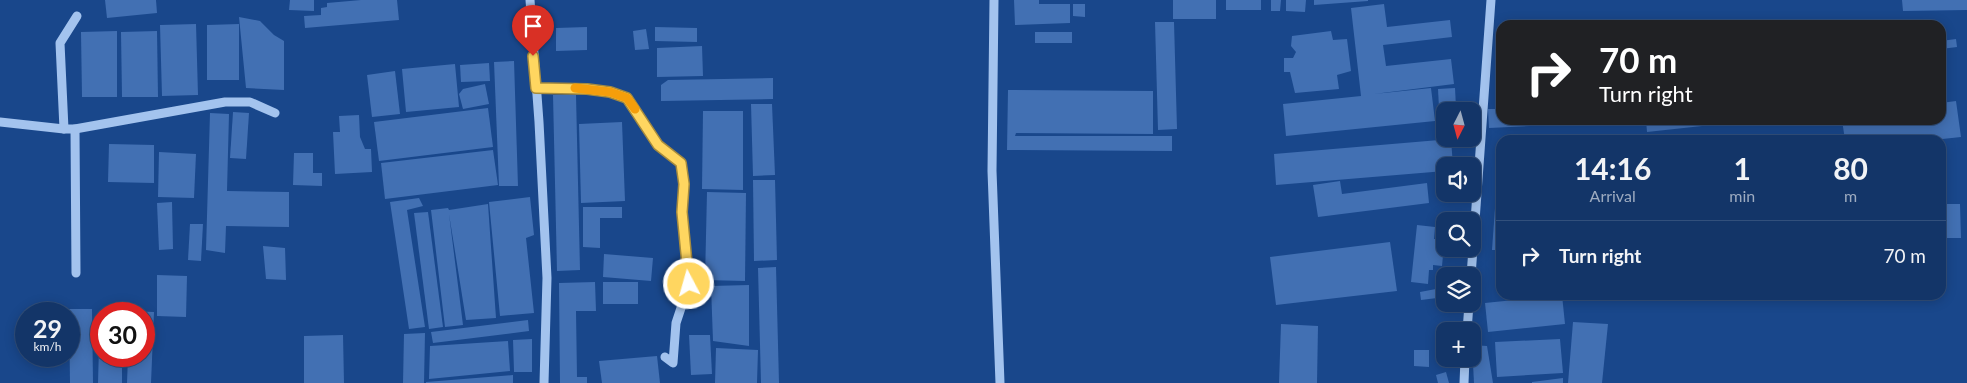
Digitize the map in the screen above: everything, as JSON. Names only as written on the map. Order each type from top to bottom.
[{"type":"street","points":[[530,0],[547,278],[544,383]]},
{"type":"street","points":[[994,0],[992,171],[1000,383]]},
{"type":"street","points":[[1472,267],[1491,0]]},
{"type":"street","points":[[64,129],[60,43],[77,16]]},
{"type":"street","points":[[536,88],[587,89],[610,92],[627,98],[658,145],[681,163],[684,184],[682,212],[689,284],[676,323],[673,363],[665,357]]},
{"type":"street","points":[[0,122],[75,129],[225,102],[250,102],[275,113]]},
{"type":"street","points":[[75,129],[76,273]]},
{"type":"street","points":[[1464,383],[1465,367]]},
{"type":"building","points":[[105,0],[156,0],[157,13],[107,18]]},
{"type":"building","points":[[290,0],[314,0],[314,11],[289,10]]},
{"type":"building","points":[[361,0],[397,0],[399,20],[305,28],[304,16],[321,15],[321,8],[327,7],[327,3]]},
{"type":"building","points":[[1014,0],[1039,0],[1039,4],[1070,4],[1070,23],[1015,25]]},
{"type":"building","points":[[1173,0],[1216,0],[1216,19],[1173,19]]},
{"type":"building","points":[[1226,0],[1261,0],[1261,10],[1226,10]]},
{"type":"building","points":[[1271,0],[1281,0],[1280,11],[1271,11]]},
{"type":"building","points":[[1286,0],[1306,0],[1305,12],[1286,11]]},
{"type":"building","points":[[1314,0],[1368,0],[1368,1],[1314,5]]},
{"type":"building","points":[[1902,0],[1967,0],[1967,10],[1903,11]]},
{"type":"building","points":[[1073,4],[1085,4],[1085,17],[1073,16]]},
{"type":"building","points":[[1384,4],[1387,27],[1450,20],[1452,37],[1383,45],[1386,66],[1451,59],[1454,84],[1374,94],[1431,88],[1435,121],[1286,136],[1283,104],[1361,96],[1351,8]]},
{"type":"building","points":[[239,17],[260,21],[274,35],[284,41],[284,90],[246,88]]},
{"type":"building","points":[[1155,22],[1174,22],[1177,129],[1158,130]]},
{"type":"building","points":[[196,24],[198,95],[162,96],[160,25]]},
{"type":"building","points":[[239,24],[239,80],[207,80],[207,25]]},
{"type":"building","points":[[587,27],[587,50],[556,51],[556,28]]},
{"type":"building","points":[[655,27],[697,28],[697,42],[655,41]]},
{"type":"building","points":[[646,29],[649,49],[635,50],[633,31]]},
{"type":"building","points":[[117,31],[117,97],[82,97],[81,32]]},
{"type":"building","points":[[157,31],[158,97],[122,97],[121,32]]},
{"type":"building","points":[[1331,31],[1333,40],[1347,39],[1351,71],[1337,75],[1339,89],[1295,93],[1290,72],[1284,72],[1284,58],[1293,58],[1296,52],[1291,46],[1292,36]]},
{"type":"building","points":[[1035,32],[1072,32],[1072,43],[1035,43]]},
{"type":"building","points":[[1956,39],[1957,47],[1946,48],[1946,40]]},
{"type":"building","points":[[702,46],[703,76],[657,77],[657,48]]},
{"type":"building","points":[[514,61],[518,186],[499,186],[494,62]]},
{"type":"building","points":[[489,63],[490,81],[461,82],[460,65]]},
{"type":"building","points":[[455,64],[459,107],[406,112],[402,69]]},
{"type":"building","points":[[395,71],[400,114],[372,117],[367,75]]},
{"type":"building","points":[[773,78],[773,99],[661,101],[661,85],[668,80]]},
{"type":"building","points":[[485,84],[489,104],[463,109],[459,94],[463,89]]},
{"type":"building","points":[[1455,88],[1456,102],[1439,102],[1438,89]]},
{"type":"building","points":[[1008,90],[1153,91],[1153,134],[1016,133],[1015,136],[1172,136],[1172,151],[1007,150]]},
{"type":"building","points":[[553,95],[576,95],[580,270],[557,271]]},
{"type":"building","points":[[1956,101],[1961,137],[1946,139],[1946,135],[1844,135],[1843,125],[1946,125],[1946,102]]},
{"type":"building","points":[[751,104],[772,104],[775,175],[753,176]]},
{"type":"building","points":[[488,108],[493,147],[379,161],[374,122]]},
{"type":"building","points":[[1488,109],[1496,109],[1496,125],[1552,125],[1489,128]]},
{"type":"building","points":[[703,111],[743,111],[743,190],[702,189]]},
{"type":"building","points":[[233,112],[249,113],[246,159],[230,158]]},
{"type":"building","points":[[210,113],[229,114],[227,191],[289,192],[289,227],[226,226],[225,253],[206,250]]},
{"type":"building","points":[[359,115],[360,137],[365,149],[371,149],[372,172],[335,174],[333,132],[340,132],[339,116]]},
{"type":"building","points":[[622,122],[625,201],[581,203],[579,124]]},
{"type":"building","points":[[1646,125],[1711,125],[1647,132]]},
{"type":"building","points":[[1436,140],[1436,148],[1452,148],[1452,157],[1436,157],[1436,172],[1276,185],[1274,154]]},
{"type":"building","points":[[109,144],[154,145],[154,183],[108,182]]},
{"type":"building","points":[[493,150],[498,185],[385,199],[381,163]]},
{"type":"building","points":[[159,152],[196,154],[194,198],[158,197]]},
{"type":"building","points":[[294,153],[313,153],[313,173],[322,173],[322,186],[293,185]]},
{"type":"building","points":[[753,180],[775,180],[777,260],[754,261]]},
{"type":"building","points":[[1340,181],[1342,194],[1427,183],[1429,203],[1318,217],[1313,185]]},
{"type":"building","points":[[707,192],[746,193],[745,281],[705,280]]},
{"type":"building","points":[[530,197],[534,235],[526,238],[534,313],[500,316],[489,202]]},
{"type":"building","points":[[419,198],[423,206],[407,210],[425,327],[409,329],[390,202]]},
{"type":"building","points":[[172,202],[173,249],[159,250],[157,203]]},
{"type":"building","points":[[488,204],[496,318],[466,320],[449,214],[463,325],[445,327],[431,210],[448,208],[449,210]]},
{"type":"building","points":[[1946,204],[1960,204],[1961,238],[1946,238]]},
{"type":"building","points":[[583,207],[622,207],[622,218],[600,218],[600,248],[583,247]]},
{"type":"building","points":[[1495,208],[1496,208],[1496,250],[1492,250]]},
{"type":"building","points":[[428,212],[443,327],[429,329],[414,213]]},
{"type":"building","points":[[190,224],[203,224],[201,261],[188,260]]},
{"type":"building","points":[[1417,225],[1435,227],[1436,257],[1443,257],[1442,266],[1433,265],[1433,270],[1429,270],[1428,284],[1411,282]]},
{"type":"building","points":[[1390,242],[1397,291],[1276,305],[1270,257]]},
{"type":"building","points":[[263,246],[285,248],[286,280],[266,279]]},
{"type":"building","points":[[604,254],[653,258],[651,281],[603,277]]},
{"type":"building","points":[[776,267],[779,383],[761,383],[758,268]]},
{"type":"building","points":[[157,275],[187,276],[186,317],[157,316]]},
{"type":"building","points":[[595,282],[596,311],[576,311],[577,377],[587,377],[587,383],[560,383],[559,283]]},
{"type":"building","points":[[603,282],[638,282],[638,304],[603,304]]},
{"type":"building","points":[[749,285],[749,346],[713,341],[711,286]]},
{"type":"building","points":[[1436,289],[1436,298],[1421,300],[1420,292]]},
{"type":"building","points":[[1514,300],[1563,300],[1565,324],[1488,332],[1485,303]]},
{"type":"building","points":[[80,309],[90,309],[90,367],[93,367],[93,383],[70,383],[70,367],[80,367]]},
{"type":"building","points":[[528,320],[529,331],[433,343],[431,332]]},
{"type":"building","points":[[1573,322],[1608,324],[1602,383],[1568,383]]},
{"type":"building","points":[[1281,324],[1318,326],[1317,383],[1279,383]]},
{"type":"building","points":[[425,333],[424,383],[403,383],[404,334]]},
{"type":"building","points":[[343,335],[344,383],[304,383],[304,336]]},
{"type":"building","points":[[689,335],[710,335],[712,374],[691,375]]},
{"type":"building","points":[[532,339],[532,372],[514,372],[513,340]]},
{"type":"building","points":[[1560,339],[1563,373],[1497,377],[1495,342]]},
{"type":"building","points":[[508,341],[510,371],[429,379],[430,346]]},
{"type":"building","points":[[1481,346],[1487,346],[1493,383],[1474,383],[1473,367],[1481,367]]},
{"type":"building","points":[[716,348],[758,350],[757,383],[715,383]]},
{"type":"building","points":[[1414,350],[1429,350],[1429,367],[1414,366]]},
{"type":"building","points":[[657,356],[660,383],[602,383],[599,361]]},
{"type":"building","points":[[98,367],[122,367],[122,383],[98,383]]},
{"type":"building","points":[[128,367],[152,367],[151,383],[127,383]]},
{"type":"building","points":[[1446,372],[1449,383],[1438,383],[1436,375]]},
{"type":"building","points":[[513,375],[513,383],[426,383],[426,382]]},
{"type":"building","points":[[1563,378],[1563,383],[1532,383],[1532,382]]},
{"type":"slow traffic","points":[[575,88],[610,92],[627,98],[635,109]]},
{"type":"route","points":[[533,56],[536,88],[587,89],[610,92],[627,98],[658,145],[681,163],[684,184],[682,212],[689,284]]}]
